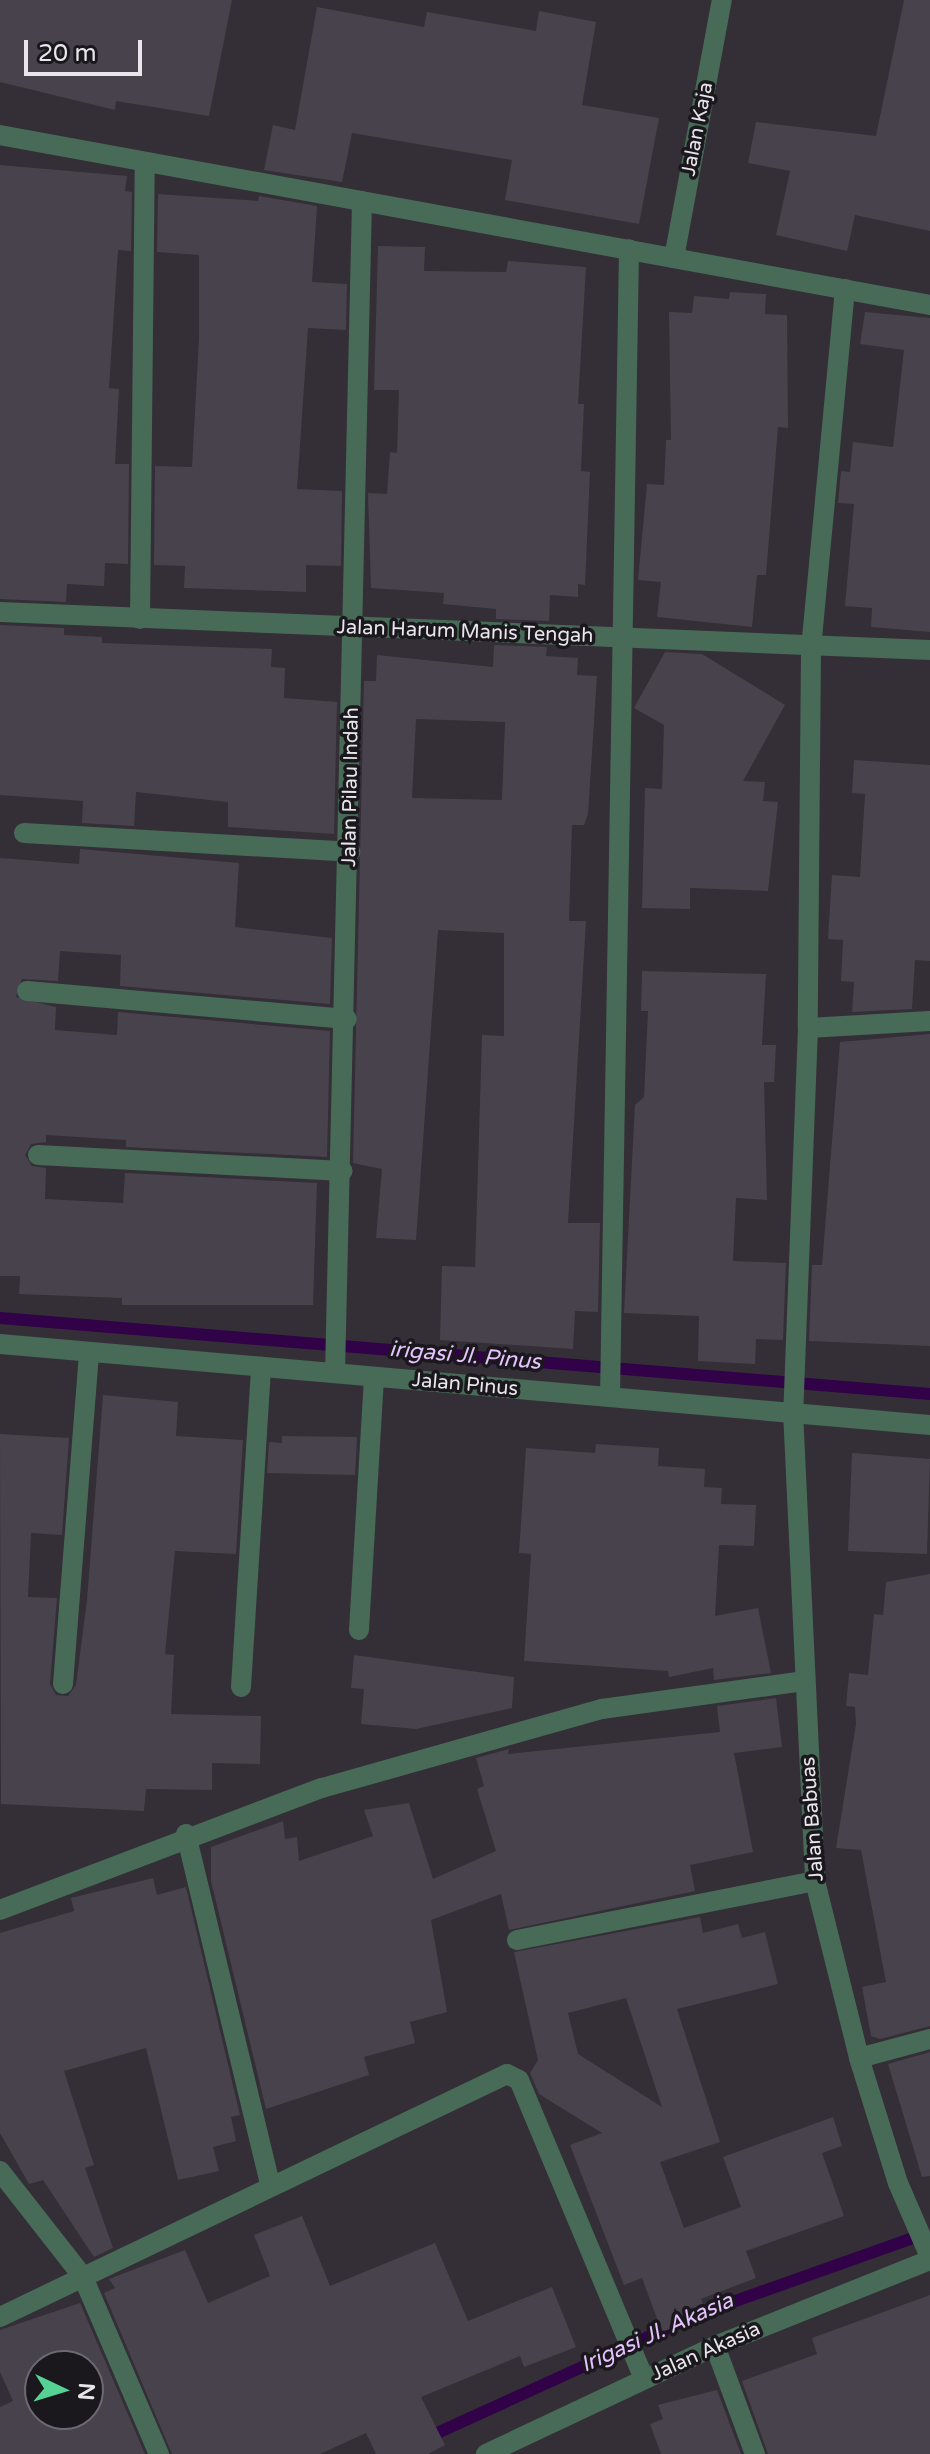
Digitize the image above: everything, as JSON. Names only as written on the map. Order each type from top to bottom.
[{"type":"street","name":"Jalan Kaja","points":[[674,258],[722,0]]},
{"type":"street","points":[[0,135],[930,305]]},
{"type":"street","points":[[140,619],[145,162]]},
{"type":"street","name":"Jalan Pilau Indah","points":[[335,1373],[347,1019],[362,201]]},
{"type":"street","points":[[610,1397],[629,249]]},
{"type":"street","name":"Jalan Babuas","points":[[845,289],[811,649],[808,1028],[793,1411],[815,1881],[859,2058],[898,2183],[930,2258]]},
{"type":"street","name":"Jalan Harum Manis Tengah","points":[[0,612],[354,630],[623,636],[811,649],[930,650]]},
{"type":"street","points":[[24,833],[350,852]]},
{"type":"street","points":[[27,991],[347,1019]]},
{"type":"street","points":[[808,1028],[930,1021]]},
{"type":"street","points":[[38,1155],[343,1171]]},
{"type":"street","name":"Jalan Pinus","points":[[0,1344],[930,1425]]},
{"type":"street","points":[[63,1684],[89,1352]]},
{"type":"street","points":[[241,1687],[261,1367]]},
{"type":"street","points":[[359,1630],[374,1377]]},
{"type":"street","points":[[0,1910],[186,1834],[322,1788],[602,1709],[805,1681]]},
{"type":"street","points":[[186,1834],[271,2187]]},
{"type":"street","points":[[517,1940],[815,1881]]},
{"type":"street","points":[[859,2058],[930,2039]]},
{"type":"street","points":[[0,2317],[500,2076],[514,2076],[644,2379]]},
{"type":"street","points":[[0,2171],[83,2277],[159,2454]]},
{"type":"street","name":"Jalan Akasia","points":[[486,2454],[715,2346],[930,2258]]},
{"type":"street","points":[[715,2346],[755,2454]]},
{"type":"building","points":[[0,0],[232,0],[209,116],[116,101],[115,110],[0,82]]},
{"type":"building","points":[[904,0],[930,0],[930,231],[855,215],[847,251],[776,235],[790,171],[748,163],[756,122],[876,136]]},
{"type":"building","points":[[317,7],[424,27],[427,12],[536,31],[539,11],[596,22],[582,105],[659,118],[639,224],[505,200],[512,160],[352,133],[342,182],[264,170],[273,125],[295,130]]},
{"type":"building","points":[[0,165],[127,176],[125,191],[132,192],[131,251],[118,250],[109,388],[119,389],[115,464],[129,464],[128,564],[105,563],[104,586],[67,584],[66,602],[0,599]]},
{"type":"building","points":[[158,194],[258,201],[259,196],[317,206],[312,282],[347,284],[346,330],[308,328],[297,489],[342,491],[341,566],[306,565],[306,592],[184,588],[185,566],[154,565],[155,466],[192,467],[199,338],[199,255],[157,252]]},
{"type":"building","points":[[378,246],[425,247],[424,271],[506,272],[508,261],[586,267],[578,404],[584,404],[581,471],[590,472],[585,585],[578,584],[578,597],[550,595],[549,621],[496,619],[496,609],[443,604],[444,593],[371,588],[368,493],[387,494],[390,452],[397,453],[399,390],[374,390]]},
{"type":"building","points":[[730,292],[766,294],[765,314],[787,315],[788,428],[778,427],[766,575],[757,575],[752,627],[657,617],[661,582],[638,580],[647,484],[664,485],[666,440],[671,440],[669,312],[692,313],[694,296],[729,299]]},
{"type":"building","points":[[865,312],[930,318],[930,632],[871,627],[872,608],[845,606],[854,504],[838,503],[841,471],[850,472],[853,442],[893,447],[904,350],[860,344]]},
{"type":"building","points":[[0,625],[64,628],[64,635],[102,637],[102,643],[272,649],[271,667],[285,668],[284,698],[337,702],[334,834],[228,827],[228,802],[136,792],[134,826],[82,823],[83,801],[0,795]]},
{"type":"building","points":[[494,645],[547,647],[546,656],[578,658],[577,675],[597,676],[588,814],[584,825],[572,825],[569,921],[586,921],[568,1223],[600,1223],[598,1312],[575,1311],[573,1349],[440,1340],[442,1266],[475,1267],[482,1035],[504,1036],[504,933],[438,930],[416,1240],[376,1238],[382,1169],[353,1163],[364,681],[376,681],[377,655],[493,667]],"holes":[[[416,719],[505,722],[502,800],[412,798]]]},
{"type":"building","points":[[665,652],[702,654],[785,705],[743,781],[765,782],[763,801],[778,802],[768,891],[690,888],[690,909],[642,908],[645,788],[662,789],[664,725],[634,708]]},
{"type":"building","points":[[854,760],[930,765],[930,961],[915,960],[912,1009],[852,1012],[854,982],[841,981],[843,940],[828,939],[832,875],[860,877],[865,794],[852,793]]},
{"type":"building","points":[[80,849],[239,863],[235,927],[332,938],[330,1004],[120,986],[121,955],[60,951],[58,981],[22,979],[16,997],[56,1007],[55,1030],[117,1035],[118,1012],[330,1031],[327,1157],[126,1147],[126,1140],[46,1135],[46,1142],[31,1144],[25,1155],[32,1166],[46,1168],[45,1199],[123,1203],[125,1173],[317,1183],[313,1305],[122,1305],[122,1298],[19,1294],[20,1276],[0,1276],[0,858],[79,864]]},
{"type":"building","points":[[642,971],[766,974],[762,1045],[776,1045],[774,1082],[764,1082],[767,1200],[736,1198],[733,1261],[786,1263],[783,1340],[756,1339],[755,1364],[698,1361],[699,1316],[624,1313],[635,1105],[644,1097],[648,1011],[641,1011]]},
{"type":"building","points":[[930,1034],[930,1346],[809,1341],[812,1265],[822,1265],[840,1042]]},
{"type":"building","points":[[103,1395],[178,1402],[176,1436],[243,1440],[236,1554],[175,1551],[165,1654],[174,1655],[171,1714],[261,1716],[260,1764],[212,1763],[212,1790],[146,1789],[144,1811],[1,1804],[0,1434],[69,1438],[62,1535],[31,1533],[28,1597],[57,1598],[50,1684],[56,1695],[68,1696],[76,1685],[87,1600]]},
{"type":"building","points":[[282,1436],[357,1437],[355,1475],[267,1473],[269,1442],[282,1443]]},
{"type":"building","points":[[596,1444],[659,1448],[658,1466],[705,1469],[704,1487],[722,1488],[721,1504],[756,1505],[754,1546],[719,1545],[715,1616],[758,1608],[771,1673],[714,1680],[713,1668],[669,1677],[668,1671],[524,1661],[531,1554],[519,1553],[526,1448],[595,1453]]},
{"type":"building","points":[[852,1453],[930,1459],[927,1554],[848,1551]]},
{"type":"building","points":[[930,1574],[930,2026],[880,2039],[871,2036],[862,1987],[886,1982],[861,1850],[836,1848],[856,1724],[855,1707],[846,1706],[849,1673],[868,1675],[874,1614],[883,1615],[886,1582]]},
{"type":"building","points":[[354,1655],[514,1677],[512,1708],[416,1729],[361,1724],[364,1689],[351,1688]]},
{"type":"building","points":[[776,1698],[782,1747],[734,1753],[753,1852],[690,1865],[695,1891],[509,1930],[501,1894],[431,1920],[447,2012],[410,2022],[415,2043],[364,2057],[369,2075],[266,2109],[211,1881],[211,1847],[283,1821],[285,1839],[297,1837],[299,1861],[373,1836],[364,1810],[409,1803],[433,1879],[496,1851],[477,1789],[484,1786],[476,1758],[509,1749],[508,1754],[720,1732],[717,1706]]},
{"type":"building","points":[[153,1878],[157,1895],[186,1887],[240,2115],[231,2117],[236,2141],[213,2147],[219,2171],[178,2180],[146,2048],[64,2071],[94,2165],[85,2168],[113,2248],[94,2257],[43,2180],[29,2184],[0,2133],[0,1933],[74,1911],[71,1898]]},
{"type":"building","points":[[700,1917],[703,1933],[738,1924],[742,1938],[765,1932],[778,1984],[677,2009],[720,2142],[660,2162],[684,2228],[741,2207],[723,2157],[833,2117],[842,2146],[822,2153],[844,2216],[746,2251],[756,2278],[701,2299],[707,2315],[662,2332],[642,2278],[624,2285],[570,2145],[602,2133],[539,2094],[530,2073],[538,2060],[514,1952]],"holes":[[[626,1998],[662,2107],[578,2054],[568,2013]]]},
{"type":"building","points":[[930,2052],[930,2176],[922,2177],[888,2064]]},
{"type":"building","points":[[302,2216],[330,2286],[435,2243],[468,2321],[552,2287],[576,2347],[524,2367],[520,2356],[421,2397],[445,2445],[428,2454],[376,2454],[366,2433],[320,2454],[172,2454],[104,2293],[115,2288],[109,2279],[185,2250],[208,2303],[270,2276],[254,2235]]},
{"type":"building","points":[[930,2295],[930,2454],[768,2454],[742,2381],[817,2354],[812,2338]]},
{"type":"building","points":[[80,2303],[100,2350],[24,2350],[24,2430],[104,2430],[104,2359],[145,2454],[0,2454],[0,2407],[13,2401],[0,2372],[0,2330]]},
{"type":"building","points":[[717,2390],[741,2454],[661,2454],[650,2424],[663,2419],[658,2405]]},
{"type":"waterway","name":"irigasi Jl. Pinus","points":[[0,1318],[930,1394]]},
{"type":"waterway","name":"Irigasi Jl. Akasia","points":[[693,2316],[924,2234]]},
{"type":"waterway","name":"Irigasi Jl. Akasia","points":[[424,2439],[676,2324]]}]
